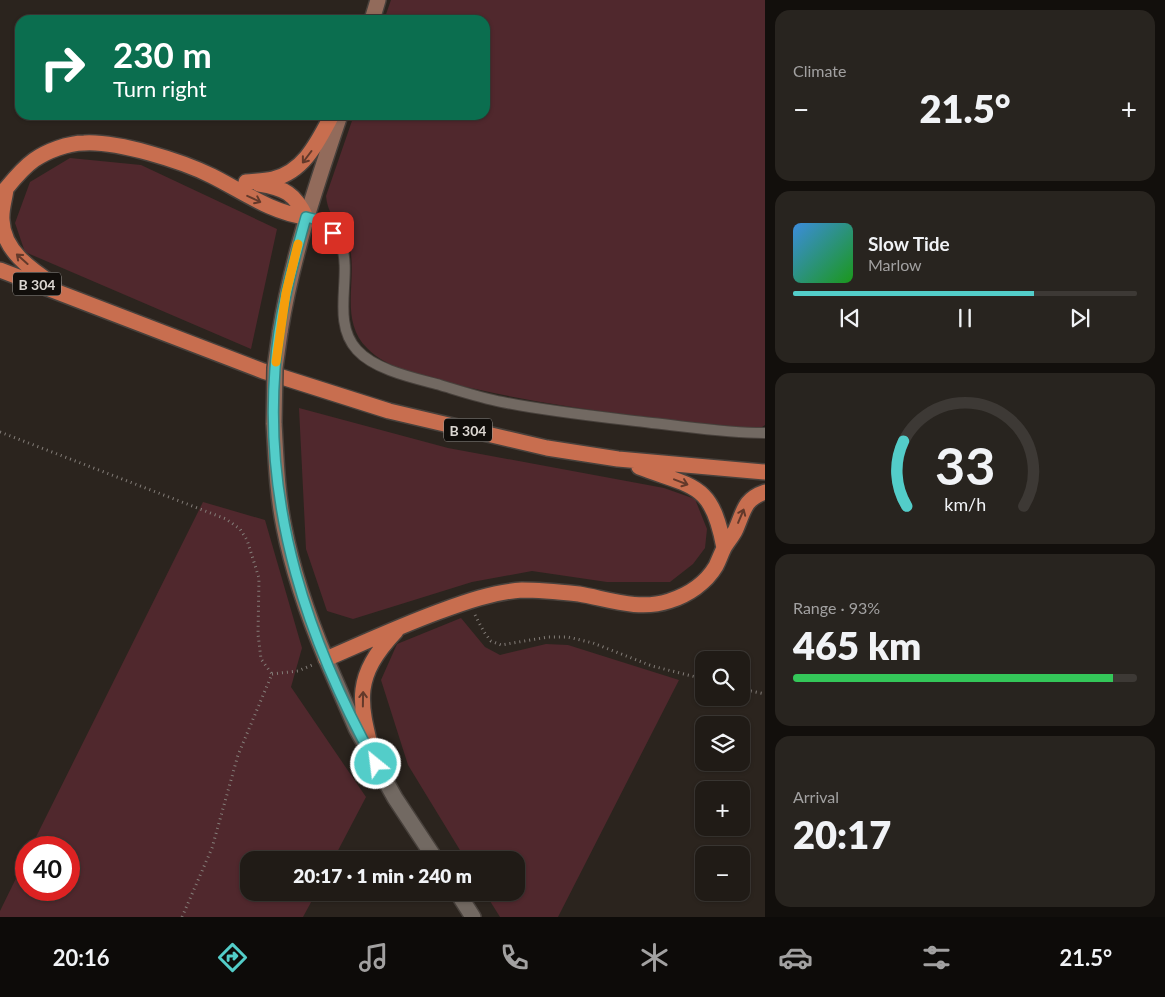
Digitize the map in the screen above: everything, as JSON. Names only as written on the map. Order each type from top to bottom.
[{"type":"highway","points":[[246,182],[283,176],[298,167],[309,154],[329,120]]},
{"type":"highway","points":[[75,299],[40,276],[13,252],[5,237],[2,219],[3,192],[23,169],[36,159],[57,149],[83,143],[120,146],[170,160],[211,175],[274,187],[298,202],[306,217]]},
{"type":"highway","points":[[211,175],[283,212],[306,217]]},
{"type":"highway","name":"B 304","points":[[0,270],[263,371],[389,411],[547,448],[618,459],[765,472]]},
{"type":"highway","points":[[618,459],[683,482],[698,490],[708,500],[716,513],[724,548]]},
{"type":"highway","points":[[326,659],[401,626],[469,600],[512,592],[543,590],[580,594],[629,604],[667,602],[692,591],[704,581],[716,566],[724,548],[736,529],[747,503],[757,495],[765,492]]},
{"type":"highway","points":[[376,764],[362,715],[362,692],[366,674],[376,654],[401,626]]},
{"type":"main road","points":[[374,15],[378,0]]},
{"type":"main road","points":[[326,659],[305,607],[285,534],[276,459],[274,423],[275,368],[286,293],[306,217],[338,120]]},
{"type":"street","points":[[326,659],[356,728],[395,798],[430,851]]},
{"type":"street","points":[[463,901],[473,917]]},
{"type":"lane","points":[[306,217],[318,220],[340,242],[344,252],[345,266],[343,312],[346,328],[356,349],[378,365],[430,383],[501,402],[606,417],[739,433],[765,434]]},
{"type":"path","points":[[0,432],[226,519],[240,529],[247,540],[259,578],[258,634],[261,659],[272,674]]},
{"type":"path","points":[[469,600],[484,632],[491,641],[501,645],[548,637],[568,637],[593,643],[652,666],[695,677]]},
{"type":"path","points":[[272,674],[298,671],[326,659]]},
{"type":"path","points":[[182,917],[212,848],[238,755],[272,674]]},
{"type":"path","points":[[750,690],[765,694]]},
{"type":"shaded area","points":[[391,0],[765,0],[765,425],[759,429],[680,421],[523,399],[446,382],[404,370],[384,361],[367,348],[359,338],[354,327],[351,303],[352,266],[349,246],[330,212],[326,196],[352,120],[490,120],[490,15],[386,15]]},
{"type":"shaded area","points":[[70,158],[141,165],[277,229],[251,349],[25,252],[15,223],[30,182]]},
{"type":"shaded area","points":[[299,408],[448,448],[664,488],[695,499],[707,529],[705,548],[693,564],[670,582],[607,582],[532,571],[472,582],[353,619],[327,611],[306,549]]},
{"type":"shaded area","points":[[203,502],[265,520],[302,648],[291,687],[366,797],[338,851],[240,851],[240,901],[312,901],[303,917],[0,917],[0,911],[15,880],[15,901],[80,901],[80,836],[36,836]]},
{"type":"shaded area","points":[[461,618],[485,647],[500,655],[546,644],[568,645],[679,680],[558,917],[500,917],[490,901],[525,901],[525,851],[461,851],[408,765],[381,680],[397,644]]},
{"type":"slow traffic","points":[[276,362],[286,293],[298,244]]},
{"type":"route","points":[[333,233],[318,220],[306,217],[286,293],[275,368],[273,395],[276,459],[284,525],[291,559],[305,607],[356,728],[376,764]]}]
